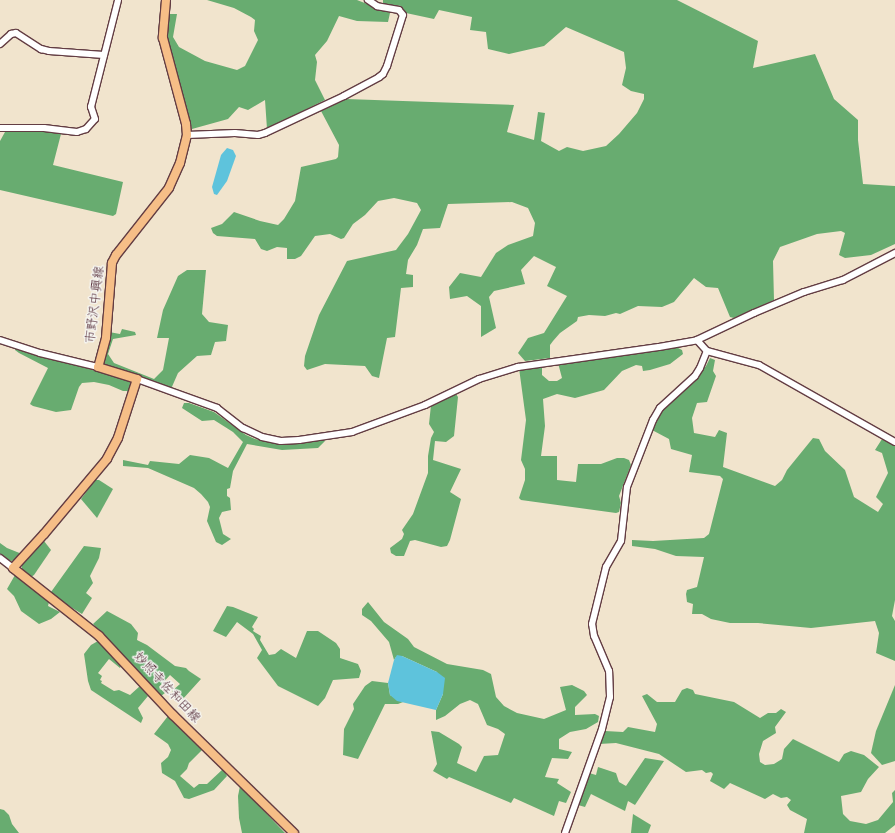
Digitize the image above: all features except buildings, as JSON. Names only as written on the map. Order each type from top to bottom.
[{"type":"main road","name":"市野沢中興線","points":[[98,367],[106,338],[112,263],[116,255],[172,184],[180,164],[187,135],[186,124],[163,38],[166,0]]},
{"type":"main road","points":[[13,568],[75,498],[107,459],[118,438],[137,379],[98,367]]},
{"type":"main road","name":"妙照寺佐和田線","points":[[13,568],[100,636],[173,715],[294,833]]},
{"type":"street","points":[[0,128],[44,128],[77,132],[86,129],[95,119],[91,107],[118,0]]},
{"type":"street","points":[[187,135],[228,133],[258,135],[265,133],[344,96],[379,77],[383,74],[387,66],[403,14],[399,10],[377,6],[368,0]]},
{"type":"street","points":[[0,44],[12,34],[16,33],[41,49],[104,55]]},
{"type":"street","points":[[137,379],[217,408],[254,434],[281,441],[299,440],[352,432],[425,405],[478,379],[518,367],[659,347],[697,340],[754,313],[804,292],[844,280],[895,253]]},
{"type":"street","points":[[0,340],[40,353],[98,367]]},
{"type":"street","points":[[697,340],[707,350],[759,364],[895,442]]},
{"type":"street","points":[[565,833],[602,729],[610,697],[609,671],[594,636],[592,624],[606,567],[621,541],[627,488],[653,420],[660,408],[695,376],[707,350]]},
{"type":"street","points":[[0,558],[13,568]]},
{"type":"green space","points":[[207,0],[357,0],[390,13],[388,22],[357,21],[339,16],[327,41],[315,55],[317,62],[315,80],[325,100],[267,129],[265,100],[248,110],[239,107],[228,119],[192,129],[166,36],[169,14],[177,14],[173,37],[179,47],[205,61],[237,70],[245,66],[258,40],[254,31],[255,20],[234,8]]},
{"type":"green space","points":[[383,0],[677,0],[758,41],[753,68],[815,54],[834,99],[858,120],[858,140],[863,184],[895,186],[895,244],[871,255],[845,258],[839,255],[845,233],[841,231],[817,234],[780,247],[773,261],[774,300],[734,318],[730,317],[718,288],[706,287],[694,278],[674,302],[662,307],[638,306],[620,314],[616,313],[605,316],[589,315],[578,317],[577,321],[560,333],[550,345],[550,358],[525,361],[518,353],[528,338],[544,333],[567,296],[547,286],[556,267],[534,256],[521,270],[525,284],[494,291],[489,297],[496,328],[481,337],[481,306],[467,296],[450,299],[449,287],[460,273],[481,277],[496,253],[508,245],[533,236],[535,223],[528,208],[512,202],[448,204],[440,228],[423,229],[417,245],[408,260],[406,274],[413,275],[413,287],[401,288],[395,337],[387,338],[379,378],[372,376],[365,366],[325,364],[307,370],[304,366],[305,356],[319,315],[347,261],[396,250],[408,234],[421,210],[417,203],[394,198],[378,201],[365,215],[353,224],[344,238],[341,239],[330,234],[315,236],[301,256],[295,259],[287,259],[287,248],[277,247],[267,251],[261,249],[255,239],[217,236],[213,233],[211,228],[222,224],[234,212],[260,221],[278,225],[284,219],[295,201],[301,167],[336,159],[338,157],[339,145],[321,111],[346,99],[514,105],[507,132],[534,140],[538,112],[545,113],[541,141],[559,151],[567,147],[583,151],[606,146],[619,134],[637,113],[644,99],[644,94],[631,91],[622,85],[626,68],[624,52],[566,27],[544,46],[509,54],[488,49],[486,32],[470,30],[472,17],[439,10],[434,19],[406,13],[401,6],[383,4]]},
{"type":"green space","points":[[42,131],[61,134],[53,165],[123,182],[116,214],[113,216],[0,190],[0,141],[5,132]]},
{"type":"green space","points":[[187,270],[206,270],[202,314],[209,322],[228,325],[226,341],[215,342],[211,355],[197,356],[178,373],[171,389],[100,367],[109,332],[120,334],[122,329],[135,332],[136,335],[113,339],[108,354],[114,363],[154,379],[163,370],[169,338],[157,338],[163,310],[178,276]]},
{"type":"green space","points":[[15,347],[130,381],[131,386],[128,391],[123,391],[109,385],[94,382],[82,383],[79,387],[71,410],[56,412],[33,406],[30,404],[48,368],[19,353],[15,350]]},
{"type":"green space","points":[[676,347],[682,350],[683,354],[670,364],[643,371],[642,366],[636,365],[622,371],[604,390],[575,398],[557,394],[543,399],[545,426],[541,456],[557,456],[557,480],[576,482],[578,464],[601,464],[617,458],[629,460],[631,465],[619,496],[621,503],[619,512],[616,513],[521,500],[519,498],[525,480],[525,469],[521,460],[526,420],[519,368],[542,366],[542,375],[549,381],[557,381],[562,378],[558,363]]},
{"type":"green space","points":[[710,358],[715,360],[713,371],[716,376],[707,402],[697,403],[692,418],[694,433],[715,437],[719,430],[727,433],[723,467],[775,486],[782,480],[787,470],[813,438],[819,439],[825,451],[845,470],[854,497],[878,512],[883,504],[876,497],[888,473],[882,453],[875,450],[882,439],[895,446],[895,600],[892,616],[895,621],[895,661],[876,653],[879,633],[875,621],[811,628],[758,623],[730,623],[711,619],[702,614],[692,614],[693,604],[687,602],[686,594],[687,590],[697,587],[704,557],[676,556],[655,549],[632,546],[632,540],[653,541],[704,538],[709,534],[723,479],[720,476],[689,472],[692,455],[671,449],[669,439],[652,430],[656,419],[666,405],[690,384],[706,366]]},
{"type":"green space","points":[[456,394],[458,397],[454,436],[446,442],[435,441],[433,460],[461,469],[450,492],[461,499],[450,540],[447,546],[441,547],[415,540],[410,541],[404,556],[396,556],[391,553],[390,548],[402,539],[404,534],[402,530],[413,514],[428,473],[428,456],[431,438],[434,432],[429,424],[431,405]]},
{"type":"green space","points":[[184,403],[189,403],[214,412],[246,435],[255,439],[292,444],[325,441],[318,448],[282,450],[247,444],[233,471],[230,488],[227,489],[227,496],[230,498],[231,510],[222,512],[219,518],[223,534],[231,539],[222,545],[216,542],[207,521],[210,507],[208,502],[194,488],[148,468],[123,466],[123,460],[148,465],[150,461],[179,464],[190,455],[209,458],[228,468],[243,442],[233,432],[214,420],[202,421],[182,408]]},
{"type":"green space","points":[[95,480],[99,480],[113,489],[97,518],[81,499]]},
{"type":"green space","points":[[44,541],[51,550],[34,575],[31,577],[22,569],[22,565]]},
{"type":"green space","points":[[0,543],[7,548],[22,554],[16,560],[11,561],[0,555]]},
{"type":"green space","points":[[84,546],[101,548],[99,558],[90,576],[93,583],[86,593],[92,598],[82,614],[53,596],[51,592]]},
{"type":"green space","points":[[15,575],[49,602],[48,606],[60,612],[51,619],[39,624],[21,611],[14,596],[7,589]]},
{"type":"green space","points":[[368,602],[384,622],[408,639],[414,647],[447,664],[483,670],[491,674],[496,697],[504,706],[517,713],[544,719],[566,710],[560,687],[572,685],[584,691],[587,695],[575,707],[575,715],[595,714],[599,716],[598,722],[586,729],[570,732],[559,739],[559,749],[572,752],[568,759],[552,758],[545,777],[559,779],[557,783],[571,792],[566,803],[559,801],[554,816],[514,798],[511,803],[449,777],[447,779],[433,771],[437,764],[431,731],[439,732],[459,744],[462,747],[457,763],[476,772],[484,756],[498,755],[505,734],[498,729],[487,725],[478,704],[470,700],[460,704],[445,716],[436,720],[436,710],[443,694],[437,672],[402,656],[396,657],[394,660],[389,642],[371,621],[362,615],[362,609]]},
{"type":"green space","points":[[227,606],[258,617],[252,627],[254,629],[253,631],[261,636],[260,640],[269,655],[275,654],[281,649],[296,658],[307,631],[318,631],[336,643],[340,649],[340,658],[358,664],[361,671],[359,678],[333,680],[325,698],[318,706],[278,686],[257,658],[262,650],[253,634],[237,622],[226,637],[213,631]]},
{"type":"green space","points":[[107,611],[131,624],[138,633],[137,640],[147,645],[175,666],[186,668],[201,679],[182,700],[172,691],[180,684],[170,675],[159,687],[165,693],[161,696],[93,624]]},
{"type":"green space","points":[[98,641],[122,664],[120,668],[109,659],[98,673],[102,676],[100,680],[102,681],[101,683],[114,691],[119,690],[130,695],[140,686],[148,696],[138,708],[143,718],[141,723],[91,690],[88,681],[84,654],[91,645]]},
{"type":"green space","points":[[372,681],[388,683],[390,695],[403,702],[398,704],[385,704],[358,759],[343,755],[344,729],[354,709],[353,704],[365,686]]},
{"type":"green space","points":[[895,685],[895,761],[882,765],[871,753],[876,731]]},
{"type":"green space","points":[[687,688],[693,690],[695,694],[734,702],[760,718],[768,713],[776,713],[781,709],[786,712],[775,727],[776,733],[763,741],[759,754],[760,762],[765,765],[774,764],[782,759],[784,749],[793,739],[839,762],[844,754],[851,751],[864,755],[879,767],[868,779],[861,792],[841,796],[843,814],[850,821],[866,824],[878,820],[893,802],[892,793],[895,790],[895,825],[885,833],[804,833],[807,819],[790,810],[787,805],[791,800],[787,797],[781,798],[773,794],[765,799],[730,783],[724,789],[710,781],[713,774],[711,772],[706,773],[702,770],[686,772],[659,754],[616,743],[599,744],[605,731],[623,732],[628,727],[655,732],[657,724],[642,696],[647,694],[657,702],[675,702],[682,690]]},
{"type":"green space","points":[[168,716],[202,750],[189,763],[187,769],[180,776],[194,788],[199,784],[207,784],[223,769],[227,776],[214,790],[189,799],[184,798],[175,781],[162,773],[161,763],[168,757],[171,750],[168,744],[154,734]]},
{"type":"green space","points":[[645,758],[664,761],[635,805],[628,801],[625,811],[591,794],[585,807],[578,805],[589,773],[596,775],[598,767],[616,773],[619,782],[626,786]]},
{"type":"green space","points":[[240,786],[285,833],[242,833],[239,818],[238,796]]},
{"type":"green space","points":[[0,809],[4,810],[9,815],[12,824],[19,833],[0,833]]},
{"type":"green space","points":[[633,814],[651,825],[648,833],[631,833]]},
{"type":"water","points":[[227,148],[233,150],[236,156],[227,181],[217,195],[214,194],[212,187],[221,155]]},
{"type":"water","points":[[397,655],[437,672],[445,678],[443,694],[436,710],[397,701],[390,695],[388,683],[394,660]]}]
